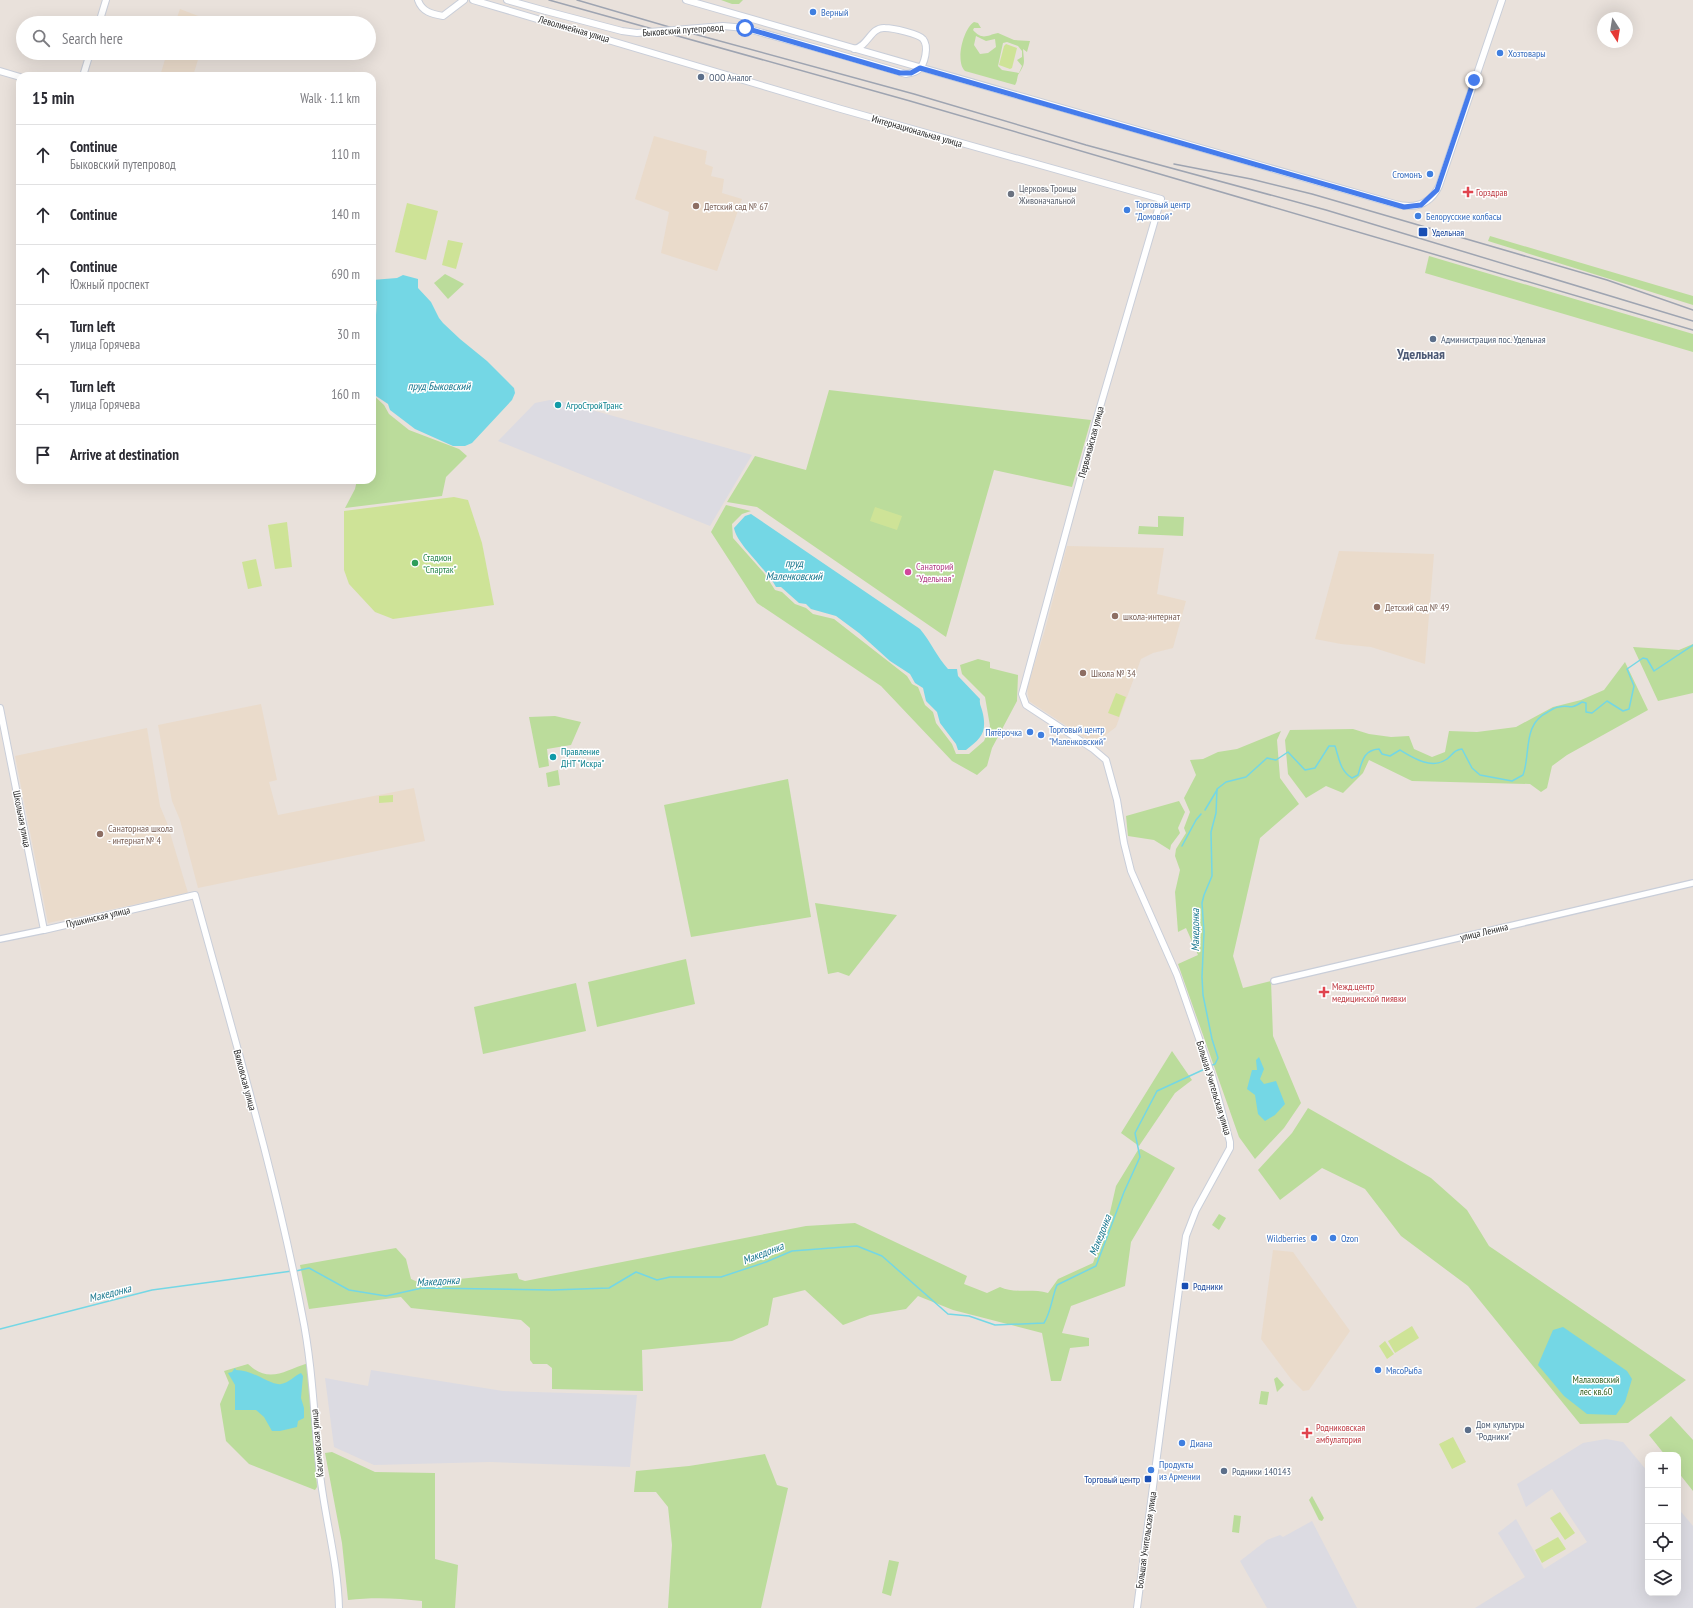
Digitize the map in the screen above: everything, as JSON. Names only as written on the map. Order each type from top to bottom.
[{"type":"main road","points":[[101,16],[106,0]]},
{"type":"main road","points":[[418,0],[421,6],[429,13],[443,16],[464,0]]},
{"type":"main road","name":"Леволинейная улица","points":[[473,0],[675,59]]},
{"type":"main road","name":"Быковский путепровод","points":[[507,0],[622,31],[638,33],[723,26],[745,28],[900,73],[911,73],[920,68]]},
{"type":"main road","points":[[686,0],[1404,207],[1417,206],[1430,198],[1439,186],[1502,0]]},
{"type":"main road","points":[[854,49],[862,47],[874,31],[885,28],[919,36],[924,41],[926,50],[920,68]]},
{"type":"main road","points":[[868,39],[870,48],[876,55]]},
{"type":"main road","name":"Интернациональная улица","points":[[675,59],[848,111],[1161,199]]},
{"type":"main road","points":[[84,72],[88,60]]},
{"type":"main road","points":[[0,71],[16,76]]},
{"type":"main road","name":"Первомайская улица","points":[[1024,686],[1098,414],[1161,199]]},
{"type":"main road","name":"Большая Учительская улица","points":[[1024,686],[1022,694],[1026,705],[1093,748],[1106,760],[1115,793],[1131,871],[1177,975],[1213,1079],[1229,1133],[1230,1148],[1196,1210],[1186,1236],[1137,1608]]},
{"type":"main road","name":"Школьная улица","points":[[0,708],[44,930]]},
{"type":"main road","name":"Пушкинская улица","points":[[44,930],[195,895]]},
{"type":"main road","name":"Вялковская улица","points":[[195,895],[254,1110],[295,1278]]},
{"type":"main road","name":"Касимовская улица","points":[[295,1278],[310,1360],[320,1476],[337,1572],[339,1608]]},
{"type":"street","name":"улица Ленина","points":[[1274,981],[1693,883]]},
{"type":"street","name":"Пушкинская улица","points":[[0,939],[44,930]]},
{"type":"shaded area","points":[[180,9],[198,16],[178,16]]},
{"type":"shaded area","points":[[165,60],[198,60],[194,72],[161,72]]},
{"type":"shaded area","name":"Детский сад № 67","points":[[654,136],[707,151],[705,164],[713,167],[711,176],[724,179],[722,193],[742,199],[717,271],[661,253],[669,212],[635,199]]},
{"type":"shaded area","points":[[550,400],[560,401],[752,455],[710,526],[498,441],[535,403]]},
{"type":"shaded area","points":[[1067,546],[1164,548],[1157,594],[1186,601],[1173,648],[1153,653],[1141,659],[1116,727],[1094,744],[1029,701],[1027,688],[1045,630]]},
{"type":"shaded area","name":"Детский сад № 49","points":[[1339,551],[1434,554],[1425,664],[1371,647],[1341,644],[1315,639]]},
{"type":"shaded area","points":[[261,704],[277,780],[269,782],[278,815],[414,788],[425,841],[198,888],[180,820],[172,801],[158,725]]},
{"type":"shaded area","name":"Санаторная школа - интернат № 4","points":[[147,728],[160,806],[167,823],[188,893],[48,923],[15,756]]},
{"type":"shaded area","points":[[1273,1250],[1293,1252],[1350,1331],[1309,1390],[1303,1391],[1291,1379],[1261,1339]]},
{"type":"shaded area","points":[[371,1370],[503,1391],[637,1395],[630,1467],[490,1462],[374,1465],[334,1447],[325,1378],[368,1386]]},
{"type":"shaded area","points":[[1606,1439],[1623,1442],[1645,1468],[1645,1596],[1681,1596],[1681,1512],[1693,1526],[1693,1608],[1475,1608],[1525,1577],[1498,1533],[1516,1519],[1544,1569],[1587,1542],[1552,1489],[1526,1507],[1517,1484],[1583,1443]]},
{"type":"shaded area","points":[[1312,1521],[1357,1608],[1267,1608],[1240,1561],[1267,1540],[1280,1535],[1283,1537]]},
{"type":"green space","points":[[721,0],[743,0],[739,4],[732,4]]},
{"type":"green space","points":[[974,22],[978,23],[981,28],[974,28],[973,30],[982,36],[998,33],[1014,40],[1030,41],[1027,52],[1023,49],[1023,65],[1015,85],[965,71],[962,67],[961,53],[964,38],[970,26]],"holes":[[[976,36],[986,41],[995,39],[996,47],[988,53],[980,54],[974,45]],[[1007,42],[1018,46],[1022,51],[1022,57],[1017,60],[1022,66],[1019,73],[1002,70],[998,66],[1003,43]]]},
{"type":"green space","points":[[1006,44],[1017,48],[1012,68],[1010,69],[999,65],[1004,46]]},
{"type":"green space","points":[[407,203],[438,211],[426,260],[395,252]]},
{"type":"green space","points":[[1490,236],[1693,296],[1693,305],[1488,241]]},
{"type":"green space","points":[[448,240],[463,243],[456,269],[442,265]]},
{"type":"green space","points":[[1429,256],[1693,334],[1693,352],[1425,273]]},
{"type":"green space","points":[[445,274],[464,284],[448,299],[434,283]]},
{"type":"green space","name":"Санаторий \"Удельная\"","points":[[829,390],[1091,420],[1072,487],[994,470],[946,637],[757,507],[727,502],[755,456],[806,470]]},
{"type":"green space","points":[[376,398],[384,405],[389,414],[409,430],[459,449],[467,456],[446,477],[442,496],[345,508],[356,484],[376,484]]},
{"type":"green space","name":"Стадион \"Спартак\"","points":[[454,497],[468,500],[482,543],[494,605],[393,619],[375,612],[349,584],[344,570],[344,511]]},
{"type":"green space","points":[[726,505],[751,511],[742,514],[732,524],[733,538],[764,573],[775,590],[782,592],[795,604],[806,608],[813,614],[834,619],[907,676],[912,684],[918,687],[925,705],[933,712],[936,723],[952,744],[956,754],[969,754],[984,741],[990,726],[985,697],[962,674],[960,665],[978,659],[990,662],[990,668],[1018,675],[1017,701],[992,748],[987,766],[977,775],[952,761],[881,686],[757,603],[711,532]]},
{"type":"green space","points":[[875,507],[902,516],[897,530],[870,521]]},
{"type":"green space","points":[[1158,516],[1184,517],[1183,536],[1138,534],[1139,526],[1158,527]]},
{"type":"green space","points":[[287,522],[292,567],[275,569],[268,525]]},
{"type":"green space","points":[[256,559],[262,586],[248,589],[242,562]]},
{"type":"green space","points":[[1693,644],[1693,693],[1658,701],[1633,647],[1679,650]]},
{"type":"green space","points":[[1625,662],[1648,710],[1567,755],[1552,766],[1547,788],[1541,792],[1530,784],[1412,781],[1369,760],[1363,773],[1343,793],[1326,786],[1306,798],[1288,774],[1285,740],[1290,730],[1353,729],[1369,734],[1391,737],[1409,736],[1414,749],[1432,757],[1445,752],[1449,731],[1477,732],[1516,727],[1553,707],[1581,700],[1604,690]]},
{"type":"green space","points":[[1116,693],[1126,697],[1119,717],[1108,713]]},
{"type":"green space","points":[[555,716],[581,722],[571,745],[547,749],[549,766],[539,768],[529,717]]},
{"type":"green space","points":[[1281,731],[1277,740],[1280,778],[1299,804],[1260,838],[1233,956],[1243,988],[1271,981],[1273,1036],[1301,1103],[1284,1128],[1255,1159],[1239,1137],[1178,964],[1198,955],[1186,928],[1178,932],[1175,892],[1180,870],[1175,856],[1176,849],[1186,833],[1184,828],[1190,812],[1184,798],[1196,775],[1190,760],[1203,759],[1218,752],[1237,749]]},
{"type":"green space","points":[[558,770],[560,785],[548,787],[546,773]]},
{"type":"green space","points":[[788,779],[811,917],[691,937],[664,805]]},
{"type":"green space","points":[[393,795],[393,802],[379,803],[379,796]]},
{"type":"green space","points":[[1179,801],[1185,812],[1178,828],[1180,833],[1171,845],[1170,850],[1154,840],[1128,836],[1126,816]]},
{"type":"green space","points":[[815,903],[897,915],[849,976],[838,972],[828,974]]},
{"type":"green space","points":[[686,959],[695,1004],[597,1027],[588,982]]},
{"type":"green space","points":[[576,983],[586,1031],[483,1054],[474,1007]]},
{"type":"green space","points":[[1172,1051],[1192,1080],[1175,1093],[1139,1146],[1121,1133]]},
{"type":"green space","points":[[1308,1108],[1431,1178],[1467,1210],[1489,1246],[1686,1380],[1628,1423],[1580,1424],[1468,1286],[1401,1236],[1365,1189],[1322,1168],[1280,1200],[1258,1170],[1292,1133]]},
{"type":"green space","points":[[1141,1149],[1175,1168],[1131,1242],[1125,1286],[1071,1306],[1062,1333],[1089,1338],[1089,1346],[1070,1348],[1061,1381],[1051,1381],[1042,1333],[953,1310],[918,1296],[906,1309],[870,1315],[843,1325],[805,1290],[773,1298],[768,1325],[732,1341],[642,1350],[643,1391],[552,1389],[552,1368],[547,1364],[533,1364],[530,1360],[530,1328],[521,1320],[411,1308],[401,1297],[309,1309],[300,1265],[396,1248],[406,1259],[411,1279],[420,1283],[517,1273],[519,1279],[525,1281],[806,1226],[855,1223],[967,1276],[964,1284],[987,1293],[1000,1287],[1012,1290],[1048,1293],[1058,1279],[1093,1263],[1108,1221],[1116,1186],[1138,1150]]},
{"type":"green space","points":[[1219,1214],[1226,1218],[1219,1230],[1212,1225]]},
{"type":"green space","points":[[1412,1326],[1419,1338],[1395,1353],[1388,1341]]},
{"type":"green space","points":[[1385,1341],[1394,1354],[1387,1359],[1379,1346]]},
{"type":"green space","points":[[308,1363],[317,1487],[315,1490],[249,1464],[226,1441],[220,1404],[229,1383],[224,1371],[248,1364],[256,1370],[270,1375],[284,1372]]},
{"type":"green space","points":[[1277,1377],[1284,1385],[1277,1392],[1274,1379]]},
{"type":"green space","points":[[1261,1391],[1269,1392],[1267,1405],[1259,1404]]},
{"type":"green space","points":[[1671,1416],[1693,1440],[1693,1491],[1681,1476],[1681,1452],[1663,1452],[1649,1435]]},
{"type":"green space","points":[[1453,1437],[1466,1462],[1452,1469],[1439,1444]]},
{"type":"green space","points":[[332,1452],[375,1472],[435,1473],[435,1559],[458,1565],[455,1608],[422,1608],[422,1601],[403,1599],[376,1598],[348,1600],[342,1543],[325,1453]]},
{"type":"green space","points":[[765,1454],[777,1485],[788,1488],[761,1608],[668,1608],[672,1545],[668,1507],[656,1492],[634,1492],[636,1471],[689,1466]]},
{"type":"green space","points":[[1312,1496],[1324,1518],[1322,1521],[1319,1520],[1309,1500]]},
{"type":"green space","points":[[1560,1512],[1575,1533],[1565,1540],[1550,1518]]},
{"type":"green space","points":[[1234,1515],[1241,1516],[1239,1533],[1232,1532]]},
{"type":"green space","points":[[1558,1537],[1566,1549],[1542,1563],[1535,1550]]},
{"type":"green space","points":[[889,1560],[899,1562],[891,1596],[882,1593]]},
{"type":"water","name":"пруд Быковский","points":[[403,275],[418,279],[418,288],[431,302],[443,323],[487,361],[514,388],[515,393],[512,400],[472,443],[465,446],[453,446],[415,429],[390,410],[388,404],[376,396],[376,280],[397,278]]},
{"type":"water","name":"пруд Маленковский","points":[[751,514],[920,629],[948,669],[957,669],[958,676],[980,699],[984,727],[979,739],[975,743],[966,750],[958,750],[956,744],[940,723],[937,712],[926,701],[923,688],[915,683],[910,674],[890,661],[859,633],[836,616],[811,609],[806,604],[799,603],[781,587],[776,587],[766,572],[740,542],[736,535],[734,528],[745,516]]},
{"type":"water","points":[[1259,1057],[1264,1069],[1260,1079],[1264,1084],[1276,1081],[1285,1104],[1275,1115],[1265,1121],[1258,1114],[1255,1095],[1247,1089],[1252,1070],[1257,1070],[1256,1060]]},
{"type":"water","name":"Малаховский лес кв.60","points":[[1563,1327],[1627,1371],[1632,1379],[1625,1402],[1616,1415],[1587,1414],[1564,1396],[1538,1365],[1553,1330]]},
{"type":"water","points":[[235,1368],[236,1370],[249,1372],[277,1384],[287,1382],[301,1373],[303,1376],[301,1398],[304,1408],[304,1418],[298,1421],[297,1427],[280,1431],[272,1431],[264,1417],[256,1410],[235,1410],[235,1385],[228,1373],[232,1372]]},
{"type":"waterway","name":"Македонка","points":[[1210,1066],[1215,1064],[1218,1058],[1212,1039],[1203,995],[1202,977],[1204,932],[1202,903],[1212,876],[1211,832],[1216,813],[1217,789],[1226,782],[1246,777],[1267,758],[1276,760],[1288,752],[1305,770],[1315,768],[1329,746],[1335,746],[1342,768],[1352,778],[1358,775],[1362,761],[1366,754],[1374,750],[1379,749],[1382,754],[1390,756],[1400,750],[1423,762],[1435,763],[1447,759],[1455,751],[1462,749],[1472,768],[1480,775],[1512,781],[1523,775],[1531,732],[1534,724],[1540,717],[1556,708],[1563,706],[1572,707],[1582,702],[1586,703],[1586,712],[1592,713],[1607,701],[1623,711],[1629,709],[1634,686],[1627,669],[1643,658],[1647,659],[1654,671],[1693,645]]},
{"type":"waterway","points":[[1205,810],[1217,790]]},
{"type":"waterway","points":[[1182,846],[1196,820],[1201,814]]},
{"type":"waterway","name":"Македонка","points":[[296,1271],[309,1268],[349,1290],[386,1296],[422,1288],[552,1290],[609,1288],[636,1272],[657,1280],[670,1277],[721,1277],[766,1262],[792,1251],[857,1246],[882,1256],[948,1314],[969,1316],[995,1325],[1044,1323],[1057,1285],[1096,1266],[1124,1192],[1140,1157],[1135,1133],[1157,1091],[1207,1068]]},
{"type":"waterway","name":"Македонка","points":[[0,1329],[152,1290],[292,1271]]},
{"type":"railway","points":[[549,0],[910,101],[1693,330]]},
{"type":"railway","points":[[577,0],[683,31],[914,94],[1086,145],[1326,210],[1693,321]]},
{"type":"railway","points":[[1174,164],[1251,179],[1312,194],[1607,280],[1693,310]]},
{"type":"place","name":"Верный","points":[[813,12]]},
{"type":"place","name":"Хозтовары","points":[[1500,53]]},
{"type":"place","name":"ООО Аналог","points":[[701,77]]},
{"type":"place","name":"Сгомонъ","points":[[1430,174]]},
{"type":"place","name":"Горздрав","points":[[1468,192]]},
{"type":"place","name":"Церковь Троицы Живоначальной","points":[[1011,194]]},
{"type":"place","name":"Детский сад № 67","points":[[696,206]]},
{"type":"place","name":"Торговый центр \"Домовой\"","points":[[1127,210]]},
{"type":"place","name":"Белорусские колбасы","points":[[1418,216]]},
{"type":"place","name":"Удельная","points":[[1423,232]]},
{"type":"place","name":"Администрация пос. Удельная","points":[[1433,339]]},
{"type":"place","name":"АгроСтройТранс","points":[[558,405]]},
{"type":"place","name":"Стадион \"Спартак\"","points":[[415,563]]},
{"type":"place","name":"Санаторий \"Удельная\"","points":[[908,572]]},
{"type":"place","name":"Детский сад № 49","points":[[1377,607]]},
{"type":"place","name":"школа-интернат","points":[[1115,616]]},
{"type":"place","name":"Школа № 34","points":[[1083,673]]},
{"type":"place","name":"Пятёрочка","points":[[1030,732]]},
{"type":"place","name":"Торговый центр \"Маленковский\"","points":[[1041,735]]},
{"type":"place","name":"Правление ДНТ \"Искра\"","points":[[553,757]]},
{"type":"place","name":"Санаторная школа - интернат № 4","points":[[100,834]]},
{"type":"place","name":"Межд.центр медицинской пиявки","points":[[1324,992]]},
{"type":"place","name":"Wildberries","points":[[1314,1238]]},
{"type":"place","name":"Ozon","points":[[1333,1238]]},
{"type":"place","name":"Родники","points":[[1185,1286]]},
{"type":"place","name":"МясоРыба","points":[[1378,1370]]},
{"type":"place","name":"Дом культуры \"Родники\"","points":[[1468,1430]]},
{"type":"place","name":"Родниковская амбулатория","points":[[1307,1433]]},
{"type":"place","name":"Диана","points":[[1182,1443]]},
{"type":"place","name":"Продукты из Армении","points":[[1151,1470]]},
{"type":"place","name":"Родники 140143","points":[[1224,1471]]},
{"type":"place","name":"Торговый центр","points":[[1148,1479]]},
{"type":"district","name":"Удельная","points":[[1421,354]]},
{"type":"route","points":[[745,28],[900,73],[911,73],[920,68],[1404,207],[1421,205],[1426,202],[1437,190],[1474,80]]}]
